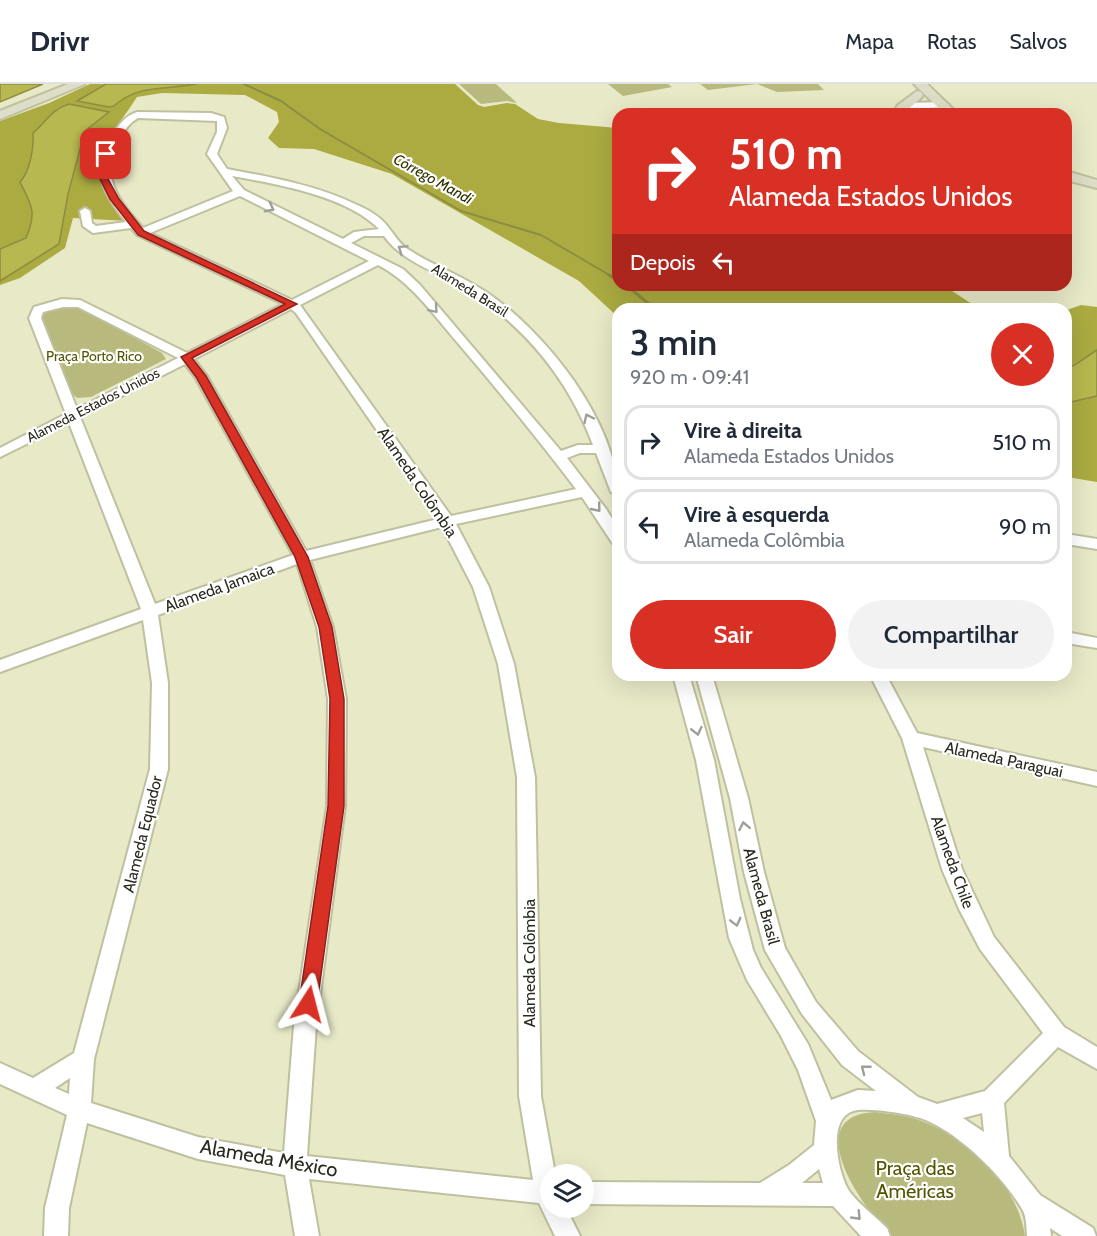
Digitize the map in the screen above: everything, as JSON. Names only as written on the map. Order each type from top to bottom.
[{"type":"main road","points":[[0,116],[79,84]]},
{"type":"main road","points":[[902,108],[919,96],[944,108]]},
{"type":"street","points":[[919,96],[944,108]]},
{"type":"street","name":"Alameda Brasil","points":[[137,116],[211,116],[221,119],[222,132],[212,154],[240,192],[399,271],[416,287],[558,457],[612,526]]},
{"type":"street","name":"Alameda Colômbia","points":[[137,116],[129,119],[113,140],[103,165],[104,179],[115,199],[137,229],[292,304],[300,310],[447,521],[481,587],[506,664],[526,777],[530,1096],[543,1164]]},
{"type":"street","name":"Alameda Brasil","points":[[226,172],[286,185],[328,198],[364,213],[378,222],[393,243],[402,250],[461,282],[516,320],[541,345],[574,390],[590,421],[612,475]]},
{"type":"street","points":[[85,211],[87,224],[93,230],[137,229],[240,192]]},
{"type":"street","points":[[344,244],[348,239],[365,232],[387,232]]},
{"type":"street","name":"Alameda Estados Unidos","points":[[0,453],[380,260]]},
{"type":"street","name":"Alameda Equador","points":[[56,1236],[57,1208],[83,1059],[159,769],[160,683],[150,612],[34,318],[38,310],[46,307],[62,303],[80,303],[186,357]]},
{"type":"street","points":[[186,357],[201,376],[302,557],[326,627],[337,699],[336,806],[305,1025],[295,1166],[307,1236]]},
{"type":"street","points":[[558,457],[578,449],[601,449]]},
{"type":"street","name":"Alameda Jamaica","points":[[0,666],[302,557],[447,521],[584,492]]},
{"type":"street","points":[[1072,540],[1097,544]]},
{"type":"street","points":[[1072,638],[1097,643]]},
{"type":"street","name":"Alameda Brasil","points":[[683,681],[711,790],[729,894],[743,950],[760,987],[795,1041],[809,1070],[827,1121]]},
{"type":"street","name":"Alameda Brasil","points":[[706,681],[739,798],[754,872],[775,950],[808,1008],[850,1058],[911,1105]]},
{"type":"street","name":"Alameda Chile","points":[[881,681],[911,738],[952,869],[969,909],[987,943],[1056,1034]]},
{"type":"street","name":"Alameda Paraguai","points":[[911,738],[1097,779]]},
{"type":"street","points":[[937,1114],[992,1100],[1056,1034],[1097,1059]]},
{"type":"street","points":[[34,1089],[83,1059]]},
{"type":"street","name":"Alameda México","points":[[0,1073],[34,1089],[198,1148],[295,1166],[540,1198]]},
{"type":"street","points":[[878,1236],[838,1195],[825,1150],[827,1121],[840,1106],[858,1100],[911,1105],[937,1114],[967,1132],[998,1160],[1036,1217],[1053,1236]]},
{"type":"street","points":[[992,1100],[998,1160]]},
{"type":"street","points":[[764,1194],[797,1173],[825,1150]]},
{"type":"street","points":[[594,1194],[838,1195]]},
{"type":"street","points":[[1036,1217],[1068,1236]]},
{"type":"street","points":[[1036,1217],[1084,1236]]},
{"type":"street","name":"Alameda Colômbia","points":[[559,1218],[568,1236]]},
{"type":"green space","points":[[459,84],[496,84],[517,103],[507,101],[481,104]]},
{"type":"green space","points":[[608,84],[668,84],[672,87],[623,96]]},
{"type":"green space","points":[[700,84],[757,84],[708,90]]},
{"type":"green space","points":[[757,84],[818,84],[824,90],[777,92]]},
{"type":"green space","name":"Praça Porto Rico","points":[[65,304],[75,305],[162,353],[166,359],[91,397],[77,398],[70,392],[39,316]]},
{"type":"green space","name":"Praça das Américas","points":[[875,1112],[916,1119],[953,1137],[970,1149],[1000,1180],[1012,1197],[1025,1236],[891,1236],[866,1206],[854,1186],[844,1166],[839,1146],[841,1129],[852,1117]]},
{"type":"shaded area","points":[[0,84],[43,84],[0,102]]},
{"type":"shaded area","points":[[90,84],[455,84],[478,105],[484,107],[515,104],[538,119],[612,127],[612,291],[952,291],[970,303],[612,303],[612,311],[579,281],[392,174],[314,149],[279,148],[268,138],[279,122],[277,112],[245,95],[162,93],[137,97],[104,151],[101,175],[104,186],[114,204],[128,221],[73,218],[65,248],[20,278],[0,285],[0,121],[49,103]]},
{"type":"shaded area","points":[[106,84],[197,84],[142,91],[109,107],[77,101]]},
{"type":"shaded area","points":[[69,104],[109,112],[85,131],[68,194],[59,244],[0,281],[0,249],[26,238],[31,222],[32,209],[20,182],[31,159],[33,133],[54,112]]},
{"type":"shaded area","points":[[1081,305],[1097,307],[1097,482],[1072,478],[1072,308]]},
{"type":"shaded area","points":[[1097,350],[1097,396],[1072,402],[1073,366]]},
{"type":"waterway","name":"Córrego Mandi","points":[[244,84],[281,101],[320,129],[461,211],[541,235],[611,276]]},
{"type":"waterway","name":"Córrego Mandi","points":[[633,291],[648,303]]},
{"type":"route","points":[[106,154],[103,165],[104,179],[115,199],[141,233],[292,304],[186,357],[201,376],[302,557],[326,627],[337,699],[336,806],[308,1004]]}]
